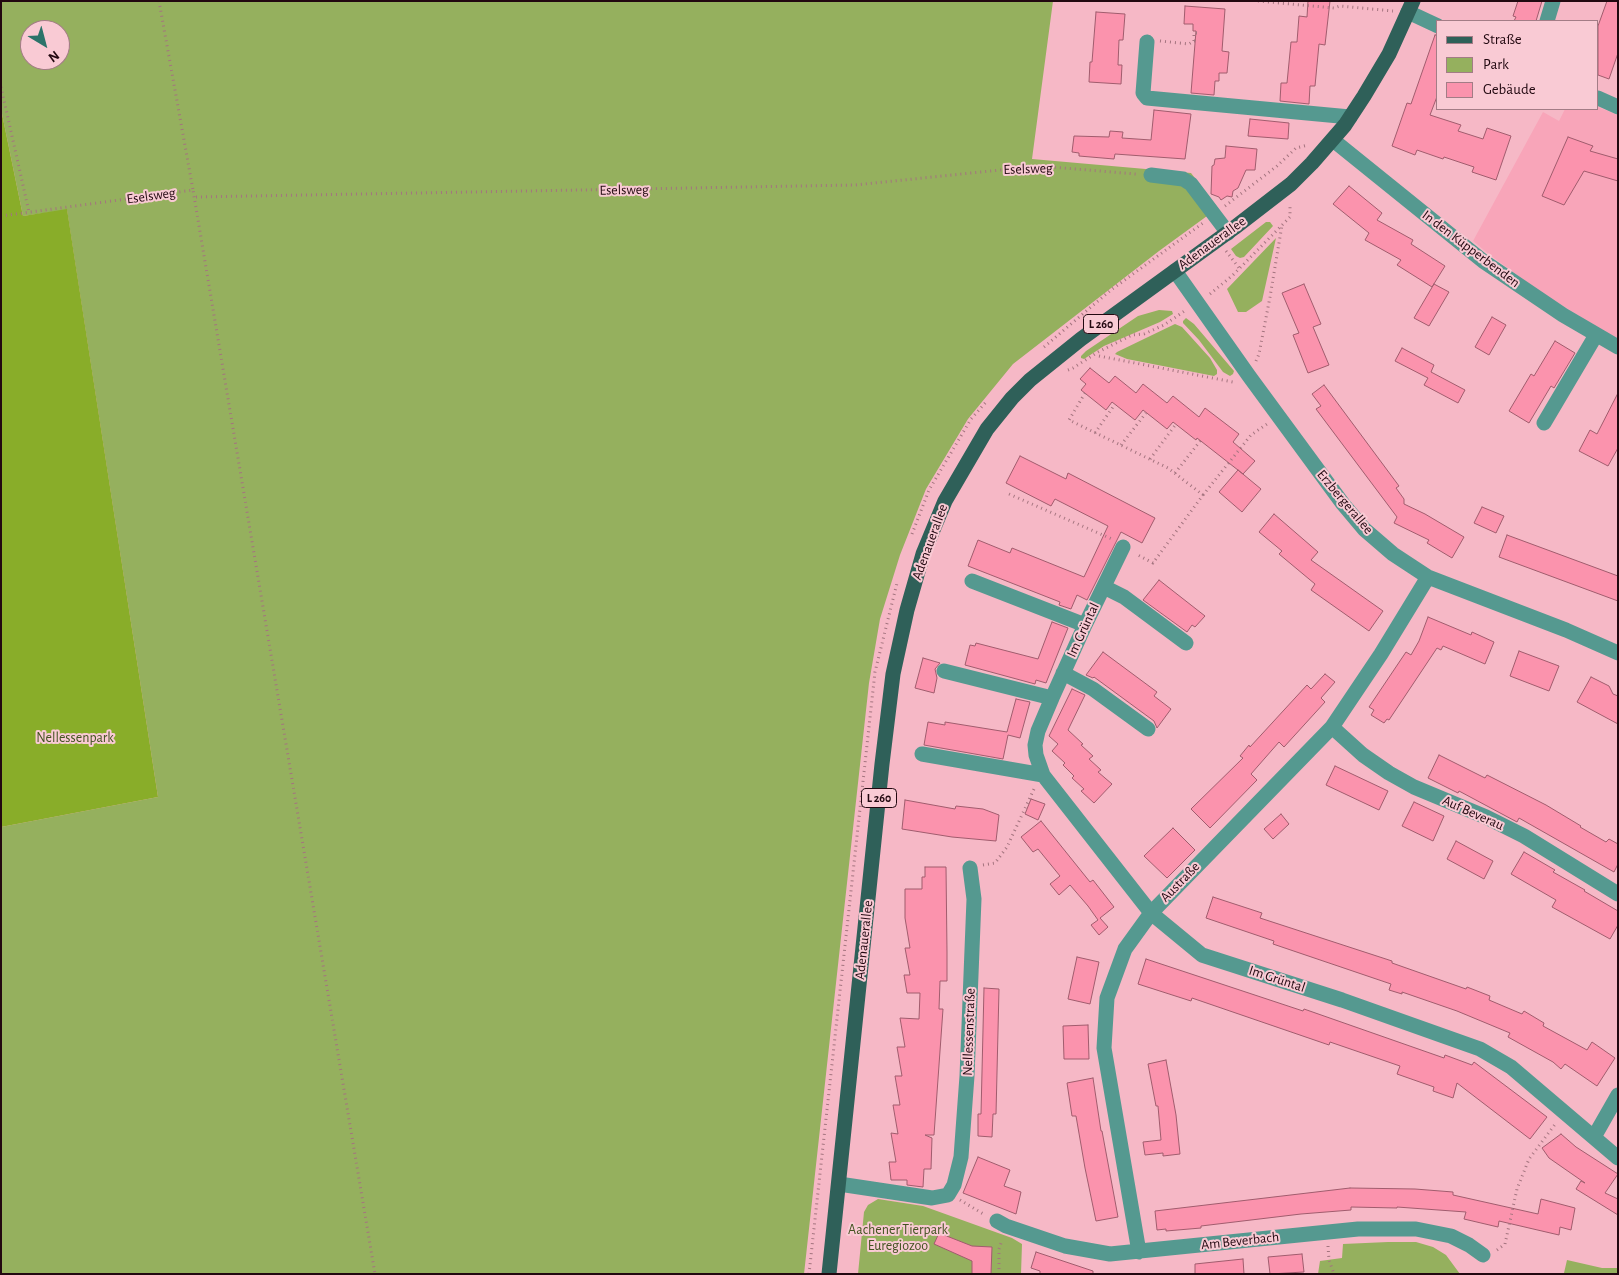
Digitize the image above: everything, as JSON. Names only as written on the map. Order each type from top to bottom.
[{"type":"main road","name":"Adenauerallee","points":[[829,1274],[893,674],[907,610],[923,554],[945,501],[987,429],[1012,398],[1030,380],[1081,338],[1228,233],[1290,184],[1312,163],[1333,140],[1350,116],[1389,54],[1410,7]]},
{"type":"street","points":[[1547,20],[1553,1]]},
{"type":"street","points":[[1410,7],[1436,25]]},
{"type":"street","points":[[1151,41],[1143,93],[1147,98],[1350,116]]},
{"type":"street","points":[[1599,98],[1617,105]]},
{"type":"street","name":"In den Küpperbenden","points":[[1333,140],[1483,260],[1556,311],[1596,336],[1618,347]]},
{"type":"street","points":[[1151,175],[1183,179],[1191,184],[1209,219],[1228,233]]},
{"type":"street","name":"Erzbergerallee","points":[[1175,271],[1278,417],[1364,529],[1393,554],[1428,576],[1566,630],[1618,653]]},
{"type":"street","points":[[1544,422],[1596,336]]},
{"type":"street","name":"Im Grüntal","points":[[1123,547],[1084,625],[1038,731],[1035,744],[1042,775],[1151,913],[1202,955],[1342,1000],[1480,1049],[1511,1066],[1618,1158]]},
{"type":"street","name":"Austraße","points":[[1139,1252],[1104,1048],[1107,998],[1125,949],[1151,913],[1332,727],[1381,654],[1428,576]]},
{"type":"street","points":[[972,582],[1084,625]]},
{"type":"street","name":"Im Grüntal","points":[[1104,587],[1124,597],[1186,642]]},
{"type":"street","points":[[944,672],[1052,698]]},
{"type":"street","name":"Im Grüntal","points":[[1063,673],[1093,689],[1148,729]]},
{"type":"street","name":"Auf Beverau","points":[[1332,727],[1363,755],[1389,773],[1414,787],[1486,817],[1524,836],[1618,894]]},
{"type":"street","points":[[922,754],[1042,775]]},
{"type":"street","name":"Nellessenstraße","points":[[948,1195],[954,1185],[961,1156],[968,1076],[974,899],[970,868]]},
{"type":"street","points":[[1594,1137],[1618,1095]]},
{"type":"street","points":[[839,1184],[932,1198],[948,1195]]},
{"type":"street","name":"Am Beverbach","points":[[1001,1224],[1065,1246],[1110,1254],[1358,1229],[1416,1229],[1451,1236],[1483,1255]]},
{"type":"path","points":[[159,1],[194,190]]},
{"type":"path","points":[[1258,1],[1334,8],[1340,6],[1410,7]]},
{"type":"path","points":[[1194,41],[1194,33],[1199,33]]},
{"type":"path","points":[[1151,41],[1189,44],[1199,41]]},
{"type":"path","points":[[1,87],[28,212]]},
{"type":"path","points":[[1038,352],[1111,290],[1209,219],[1277,166],[1296,148],[1333,140]]},
{"type":"path","name":"Eselsweg","points":[[1,216],[194,190],[196,197],[856,185],[1039,166],[1151,175]]},
{"type":"path","points":[[1073,368],[1098,352],[1132,335],[1144,334],[1164,325],[1197,303],[1233,275],[1290,216],[1290,184]]},
{"type":"path","points":[[196,197],[375,1274]]},
{"type":"path","points":[[1099,356],[1227,381],[1236,382],[1249,376],[1259,354],[1282,225]]},
{"type":"path","points":[[1085,393],[1069,420],[1150,459],[1175,473],[1203,495]]},
{"type":"path","points":[[910,541],[929,490],[971,419],[990,398]]},
{"type":"path","points":[[1095,432],[1115,404]]},
{"type":"path","points":[[1121,445],[1146,412]]},
{"type":"path","points":[[1009,494],[1117,542],[1153,563],[1203,495],[1251,435],[1278,417]]},
{"type":"path","points":[[1150,459],[1176,424]]},
{"type":"path","points":[[1175,473],[1201,440]]},
{"type":"path","points":[[809,1274],[875,672],[889,607],[899,574]]},
{"type":"path","points":[[970,868],[995,863],[1007,848],[1042,775]]},
{"type":"path","points":[[1483,1255],[1494,1253],[1505,1244],[1517,1189],[1529,1159],[1564,1112]]},
{"type":"path","points":[[948,1195],[1001,1224],[999,1274]]},
{"type":"path","points":[[1326,1233],[1329,1260],[1334,1274]]},
{"type":"shaded area","points":[[1599,107],[1618,115],[1618,340],[1539,291],[1473,241],[1543,112],[1559,121],[1564,110],[1599,110]]},
{"type":"green space","points":[[1,1],[1053,1],[1032,159],[1191,173],[1218,208],[1159,251],[1013,364],[968,419],[926,489],[900,555],[880,619],[869,683],[804,1274],[1,1274],[1,827],[158,797],[67,210],[23,216],[1,109]]},
{"type":"green space","name":"Nellessenpark","points":[[1,109],[23,216],[67,209],[158,797],[1,827]]},
{"type":"green space","points":[[1266,222],[1270,222],[1273,226],[1244,257],[1236,256],[1231,249]]},
{"type":"green space","points":[[1276,238],[1262,301],[1246,312],[1238,312],[1227,289]]},
{"type":"green space","points":[[1159,310],[1172,311],[1173,314],[1160,322],[1104,346],[1084,359],[1081,358],[1086,351],[1138,316]]},
{"type":"green space","points":[[1186,318],[1194,324],[1234,371],[1233,374],[1230,376],[1223,372],[1199,340],[1183,323]]},
{"type":"green space","points":[[1175,324],[1182,327],[1210,358],[1217,370],[1217,374],[1214,376],[1127,359],[1115,354],[1117,352]]},
{"type":"green space","name":"Aachener Tierpark Euregiozoo","points":[[878,1199],[923,1206],[1012,1238],[1022,1244],[1021,1274],[858,1274],[864,1212],[868,1205]]},
{"type":"green space","points":[[1416,1242],[1433,1247],[1446,1255],[1460,1274],[1318,1274],[1320,1261],[1342,1258],[1343,1244]]},
{"type":"green space","points":[[1567,1260],[1602,1268],[1618,1268],[1618,1274],[1557,1274],[1564,1273]]},
{"type":"building","points":[[1308,1],[1330,1],[1325,45],[1319,44],[1315,86],[1310,86],[1309,104],[1280,101],[1281,83],[1287,83],[1291,42],[1297,42],[1299,16],[1307,17]]},
{"type":"building","points":[[1518,1],[1542,1],[1536,20],[1514,20],[1516,17],[1513,16]]},
{"type":"building","points":[[1607,1],[1618,1],[1618,53],[1609,79],[1599,75],[1599,23]]},
{"type":"building","points":[[1185,6],[1225,9],[1222,51],[1229,52],[1227,73],[1219,73],[1219,81],[1215,81],[1214,95],[1191,93],[1196,31],[1193,31],[1193,24],[1184,24]]},
{"type":"building","points":[[1096,12],[1125,14],[1123,40],[1119,40],[1118,65],[1122,65],[1121,84],[1089,82]]},
{"type":"building","points":[[1436,35],[1436,99],[1430,115],[1461,125],[1458,131],[1483,139],[1487,128],[1511,136],[1496,180],[1472,172],[1474,167],[1444,157],[1443,159],[1417,150],[1415,155],[1392,146],[1407,103],[1411,104]]},
{"type":"building","points":[[1154,110],[1191,114],[1185,159],[1115,154],[1114,159],[1079,156],[1079,153],[1072,152],[1074,136],[1109,137],[1110,131],[1123,132],[1122,138],[1151,140]]},
{"type":"building","points":[[1250,119],[1289,123],[1288,139],[1248,136]]},
{"type":"building","points":[[1568,137],[1593,146],[1590,151],[1618,159],[1618,181],[1584,171],[1564,205],[1542,196]]},
{"type":"building","points":[[1226,146],[1257,149],[1255,170],[1246,170],[1238,188],[1233,191],[1232,197],[1227,196],[1221,200],[1219,197],[1211,194],[1212,166],[1215,159],[1225,158]]},
{"type":"building","points":[[1349,186],[1382,213],[1377,220],[1413,240],[1411,244],[1445,266],[1432,287],[1397,265],[1401,260],[1365,240],[1369,233],[1333,204]]},
{"type":"building","points":[[1304,284],[1321,324],[1313,327],[1329,365],[1308,373],[1293,335],[1299,333],[1282,293]]},
{"type":"building","points":[[1434,284],[1449,292],[1429,326],[1414,318]]},
{"type":"building","points":[[1492,317],[1506,325],[1489,355],[1475,347]]},
{"type":"building","points":[[1555,341],[1575,353],[1554,388],[1551,386],[1529,423],[1509,411],[1531,374],[1534,376]]},
{"type":"building","points":[[1402,348],[1434,365],[1431,372],[1465,390],[1458,403],[1424,385],[1428,378],[1395,361]]},
{"type":"building","points":[[1090,368],[1109,383],[1115,376],[1136,393],[1143,384],[1167,403],[1173,396],[1199,417],[1205,408],[1239,434],[1233,442],[1255,461],[1243,474],[1173,422],[1167,429],[1143,410],[1135,420],[1112,402],[1106,410],[1081,390],[1086,384],[1080,379]]},
{"type":"building","points":[[1324,385],[1399,486],[1396,488],[1404,499],[1404,504],[1464,537],[1452,558],[1427,543],[1429,540],[1394,523],[1397,517],[1316,409],[1321,406],[1312,394]]},
{"type":"building","points":[[1618,393],[1618,448],[1608,466],[1579,451],[1590,430],[1597,434]]},
{"type":"building","points":[[1020,456],[1066,479],[1068,473],[1155,518],[1142,543],[1121,532],[1087,600],[1077,595],[1071,609],[1059,605],[1060,602],[968,566],[978,540],[1010,553],[1012,548],[1084,577],[1108,526],[1055,499],[1051,506],[1006,483]]},
{"type":"building","points":[[1238,470],[1261,489],[1242,512],[1219,492]]},
{"type":"building","points":[[1482,507],[1504,516],[1496,533],[1474,523]]},
{"type":"building","points":[[1274,514],[1318,552],[1311,560],[1383,611],[1369,631],[1311,590],[1315,584],[1279,554],[1282,551],[1259,532]]},
{"type":"building","points":[[1507,535],[1618,576],[1618,601],[1499,557]]},
{"type":"building","points":[[1159,580],[1205,616],[1195,627],[1192,625],[1187,632],[1143,600]]},
{"type":"building","points":[[1428,617],[1471,635],[1472,632],[1494,642],[1485,664],[1443,646],[1441,650],[1437,648],[1389,720],[1387,719],[1384,723],[1371,715],[1374,710],[1369,707],[1406,652],[1411,655],[1419,641]]},
{"type":"building","points":[[1052,622],[1068,628],[1046,683],[1036,680],[1035,684],[965,665],[970,645],[975,646],[976,643],[1038,659]]},
{"type":"building","points":[[1519,651],[1559,666],[1549,691],[1510,676]]},
{"type":"building","points":[[1103,652],[1157,692],[1154,696],[1171,709],[1157,728],[1154,721],[1094,677],[1086,675]]},
{"type":"building","points":[[923,658],[940,663],[935,669],[937,678],[934,693],[915,688]]},
{"type":"building","points":[[1325,674],[1335,682],[1321,698],[1325,702],[1284,747],[1279,742],[1251,774],[1257,780],[1210,828],[1191,809],[1243,758],[1240,756],[1249,745],[1250,747],[1307,685],[1311,689]]},
{"type":"building","points":[[1591,677],[1609,686],[1613,694],[1618,696],[1618,724],[1577,702]]},
{"type":"building","points":[[1072,689],[1085,695],[1068,730],[1093,756],[1089,759],[1101,770],[1098,772],[1112,784],[1094,803],[1081,791],[1084,789],[1072,778],[1074,776],[1063,765],[1065,763],[1052,751],[1058,744],[1049,736]]},
{"type":"building","points":[[1016,699],[1030,702],[1020,738],[1008,735],[1003,759],[924,745],[928,722],[945,725],[945,722],[1007,732]]},
{"type":"building","points":[[1439,755],[1485,778],[1487,775],[1546,805],[1606,842],[1609,839],[1618,844],[1618,864],[1614,872],[1519,818],[1517,822],[1459,791],[1458,793],[1428,778]]},
{"type":"building","points":[[1335,766],[1388,791],[1379,810],[1326,785]]},
{"type":"building","points":[[1031,799],[1045,804],[1038,820],[1025,814]]},
{"type":"building","points":[[905,800],[955,809],[956,806],[983,809],[999,815],[996,841],[952,837],[902,829]]},
{"type":"building","points":[[1414,802],[1444,816],[1433,841],[1402,826]]},
{"type":"building","points":[[1281,814],[1289,824],[1273,839],[1264,829]]},
{"type":"building","points":[[1041,821],[1090,882],[1093,880],[1114,907],[1100,918],[1108,927],[1099,935],[1091,925],[1098,920],[1088,906],[1070,885],[1059,895],[1050,884],[1060,876],[1038,849],[1033,852],[1021,837]]},
{"type":"building","points":[[1173,828],[1195,850],[1167,878],[1144,856]]},
{"type":"building","points":[[1456,841],[1493,861],[1484,879],[1447,859]]},
{"type":"building","points":[[1524,852],[1555,870],[1553,872],[1618,911],[1618,925],[1610,939],[1552,907],[1556,900],[1511,874]]},
{"type":"building","points":[[925,867],[946,867],[947,981],[940,981],[939,1009],[943,1009],[934,1135],[925,1135],[932,1138],[931,1169],[924,1169],[923,1187],[907,1185],[907,1180],[891,1180],[889,1162],[896,1162],[891,1133],[898,1134],[893,1105],[900,1105],[895,1076],[902,1076],[897,1047],[905,1047],[900,1018],[919,1019],[920,993],[907,993],[904,975],[910,975],[905,948],[910,948],[905,918],[905,889],[922,889],[922,877],[925,877]]},
{"type":"building","points":[[1213,897],[1262,913],[1260,918],[1392,961],[1392,963],[1490,996],[1489,1000],[1522,1014],[1524,1011],[1544,1023],[1543,1026],[1587,1050],[1592,1042],[1615,1058],[1597,1086],[1565,1064],[1561,1069],[1553,1062],[1508,1037],[1510,1033],[1457,1011],[1402,992],[1402,994],[1389,990],[1391,984],[1273,944],[1274,941],[1206,918]]},
{"type":"building","points":[[1077,957],[1099,962],[1090,1004],[1068,999]]},
{"type":"building","points":[[1146,959],[1303,1011],[1304,1009],[1444,1058],[1445,1055],[1472,1065],[1474,1062],[1547,1117],[1530,1139],[1457,1083],[1453,1098],[1433,1091],[1434,1087],[1397,1074],[1400,1066],[1330,1042],[1329,1045],[1192,998],[1191,1001],[1138,984]]},
{"type":"building","points":[[984,988],[999,989],[996,1114],[993,1114],[992,1137],[978,1136],[978,1114],[981,1114]]},
{"type":"building","points":[[1088,1025],[1089,1059],[1064,1059],[1063,1026]]},
{"type":"building","points":[[1166,1060],[1176,1115],[1180,1154],[1163,1156],[1163,1153],[1145,1155],[1143,1142],[1161,1140],[1158,1106],[1156,1106],[1148,1064]]},
{"type":"building","points":[[1093,1078],[1101,1131],[1118,1217],[1096,1221],[1076,1116],[1072,1116],[1067,1083]]},
{"type":"building","points":[[1561,1134],[1576,1147],[1618,1174],[1605,1193],[1618,1199],[1618,1215],[1576,1189],[1581,1181],[1585,1183],[1549,1158],[1542,1148]]},
{"type":"building","points":[[978,1157],[1010,1170],[1004,1186],[1021,1192],[1016,1214],[963,1193]]},
{"type":"building","points":[[1350,1188],[1415,1189],[1453,1192],[1453,1195],[1538,1214],[1541,1199],[1575,1208],[1571,1230],[1560,1227],[1559,1235],[1499,1221],[1498,1227],[1464,1219],[1466,1212],[1397,1207],[1351,1207],[1351,1210],[1201,1226],[1201,1228],[1157,1230],[1155,1211]]},
{"type":"building","points":[[939,1233],[972,1246],[992,1247],[991,1274],[972,1274],[972,1261],[934,1244]]},
{"type":"building","points":[[1036,1252],[1093,1271],[1093,1274],[1040,1274],[1040,1271],[1031,1268]]},
{"type":"building","points":[[1302,1254],[1304,1272],[1270,1274],[1268,1257]]},
{"type":"building","points":[[1243,1259],[1244,1274],[1195,1274],[1195,1264]]}]
